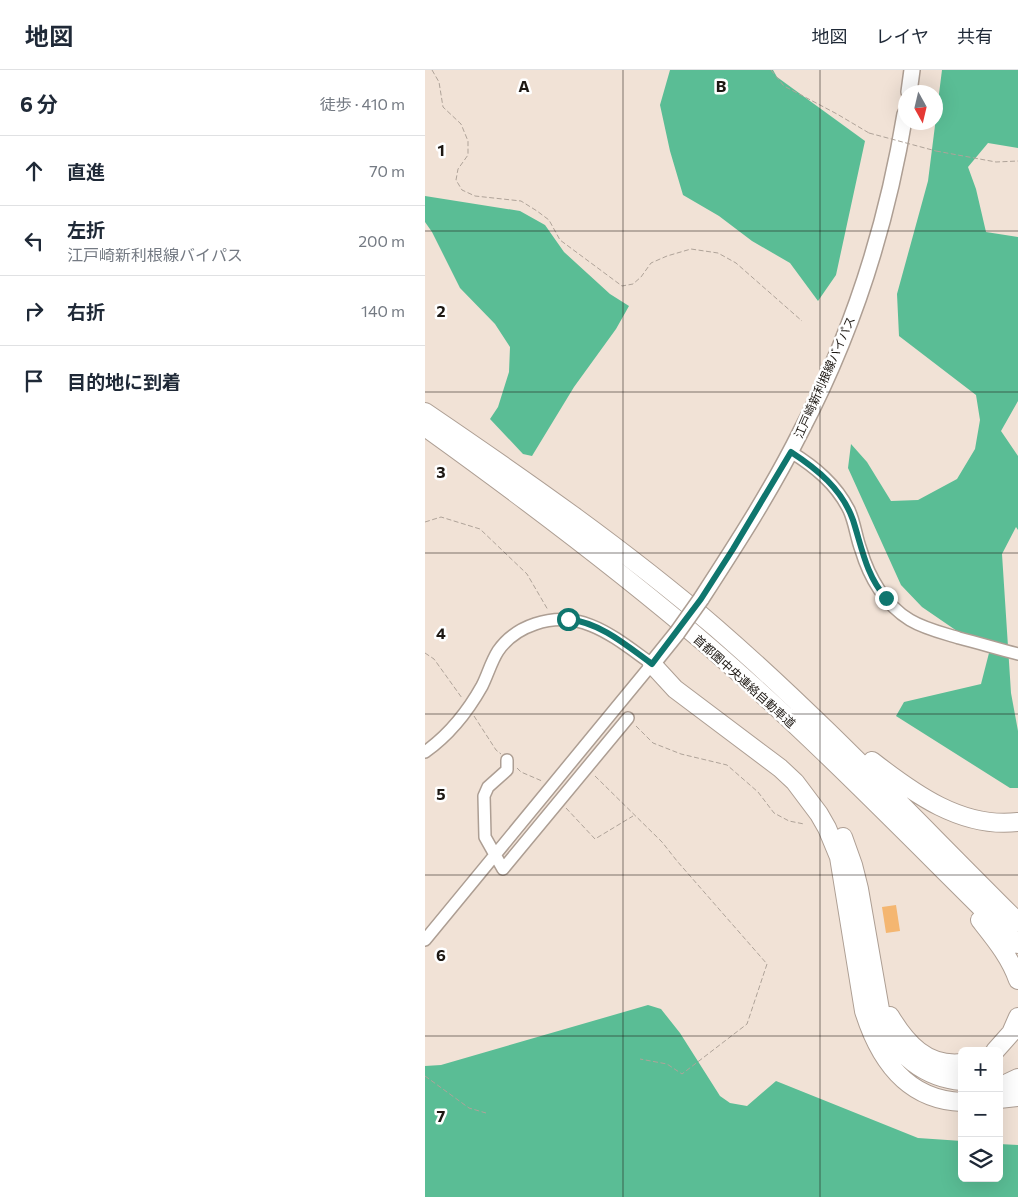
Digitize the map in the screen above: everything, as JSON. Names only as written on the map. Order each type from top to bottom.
[{"type":"highway","name":"首都圏中央連絡自動車道","points":[[425,412],[546,495],[629,558],[715,628],[802,706],[1018,922]]},
{"type":"highway","name":"首都圏中央連絡自動車道","points":[[425,427],[613,568],[707,645],[874,800],[1018,944]]},
{"type":"highway","points":[[652,664],[669,684],[809,792],[823,812],[827,828],[839,857],[867,979],[875,1029],[892,1057],[917,1078],[946,1090],[958,1092]]},
{"type":"highway","points":[[802,706],[919,796],[964,816],[985,820],[1018,822]]},
{"type":"highway","points":[[921,849],[945,881],[970,907],[1005,952],[1018,980]]},
{"type":"highway","points":[[867,979],[900,1032],[912,1046],[922,1055],[932,1060],[958,1063]]},
{"type":"highway","points":[[867,979],[881,1021],[894,1045],[923,1070],[940,1078],[958,1081]]},
{"type":"highway","points":[[867,979],[864,1011],[880,1052],[890,1066],[898,1075],[919,1090],[941,1098],[958,1101]]},
{"type":"highway","points":[[999,1047],[1011,1033],[1018,1017]]},
{"type":"highway","points":[[1003,1073],[1018,1067]]},
{"type":"highway","points":[[1003,1085],[1018,1078]]},
{"type":"highway","points":[[1003,1099],[1018,1096]]},
{"type":"main road","points":[[910,85],[912,70]]},
{"type":"main road","name":"江戸崎新利根線バイパス","points":[[652,664],[701,599],[733,549],[791,452],[811,412],[834,359],[865,277],[894,175],[902,130]]},
{"type":"street","points":[[791,452],[825,477],[841,497],[853,519],[861,551],[873,579],[897,611],[910,620],[942,634],[1018,654]]},
{"type":"street","points":[[425,752],[443,738],[469,708],[499,650],[522,629],[540,622],[576,620],[596,626],[652,664],[425,940]]},
{"type":"street","points":[[507,760],[507,770],[488,787],[484,796],[485,837],[503,869],[628,718]]},
{"type":"path","points":[[432,70],[439,82],[443,107],[461,124],[468,141],[468,155],[458,169],[456,180],[462,190],[475,196],[521,201],[549,220],[560,240],[570,249],[592,262],[608,277],[622,286],[633,284],[641,277],[651,263],[667,256],[691,249],[718,252],[736,263],[802,321]]},
{"type":"path","points":[[771,70],[784,86],[869,133],[936,151],[996,162],[1018,161]]},
{"type":"path","points":[[425,522],[441,517],[480,529],[527,574],[553,620]]},
{"type":"path","points":[[425,653],[434,659],[496,750],[521,772],[542,781],[549,789]]},
{"type":"path","points":[[628,718],[653,742],[681,754],[727,765],[758,792],[774,813],[789,821],[804,824]]},
{"type":"path","points":[[588,768],[633,816],[662,842],[767,964],[747,1024],[682,1074],[667,1064],[640,1059]]},
{"type":"path","points":[[560,802],[595,839],[633,816]]},
{"type":"path","points":[[425,1076],[469,1108],[485,1112]]},
{"type":"green space","points":[[670,70],[773,70],[777,77],[865,141],[836,275],[818,301],[790,263],[752,241],[719,216],[683,195],[670,151],[660,105]]},
{"type":"green space","points":[[942,70],[1018,70],[1018,148],[988,143],[968,167],[976,189],[986,232],[1018,237],[1018,401],[1001,431],[1018,456],[1018,530],[1016,527],[1002,554],[1011,693],[1018,731],[1018,788],[1010,788],[896,716],[904,702],[981,684],[989,653],[922,607],[901,585],[848,468],[851,444],[867,462],[891,501],[918,500],[957,479],[975,449],[980,420],[976,395],[899,336],[897,294],[928,181],[934,130],[943,130],[943,85],[940,85]]},
{"type":"green space","points":[[425,196],[520,211],[545,225],[564,252],[610,294],[629,306],[616,329],[574,387],[532,456],[523,454],[490,419],[498,407],[509,372],[510,347],[495,324],[460,288],[425,222]]},
{"type":"green space","points":[[648,1005],[661,1009],[680,1033],[720,1096],[730,1103],[747,1106],[776,1081],[918,1138],[958,1141],[958,1182],[1003,1182],[1003,1144],[1018,1145],[1018,1197],[425,1197],[425,1066],[441,1065]]},
{"type":"building","points":[[896,905],[900,931],[886,933],[882,907]]},
{"type":"route","points":[[568,619],[596,626],[652,664],[701,599],[791,452],[808,463],[834,486],[853,519],[861,551],[873,579],[886,598]]}]
